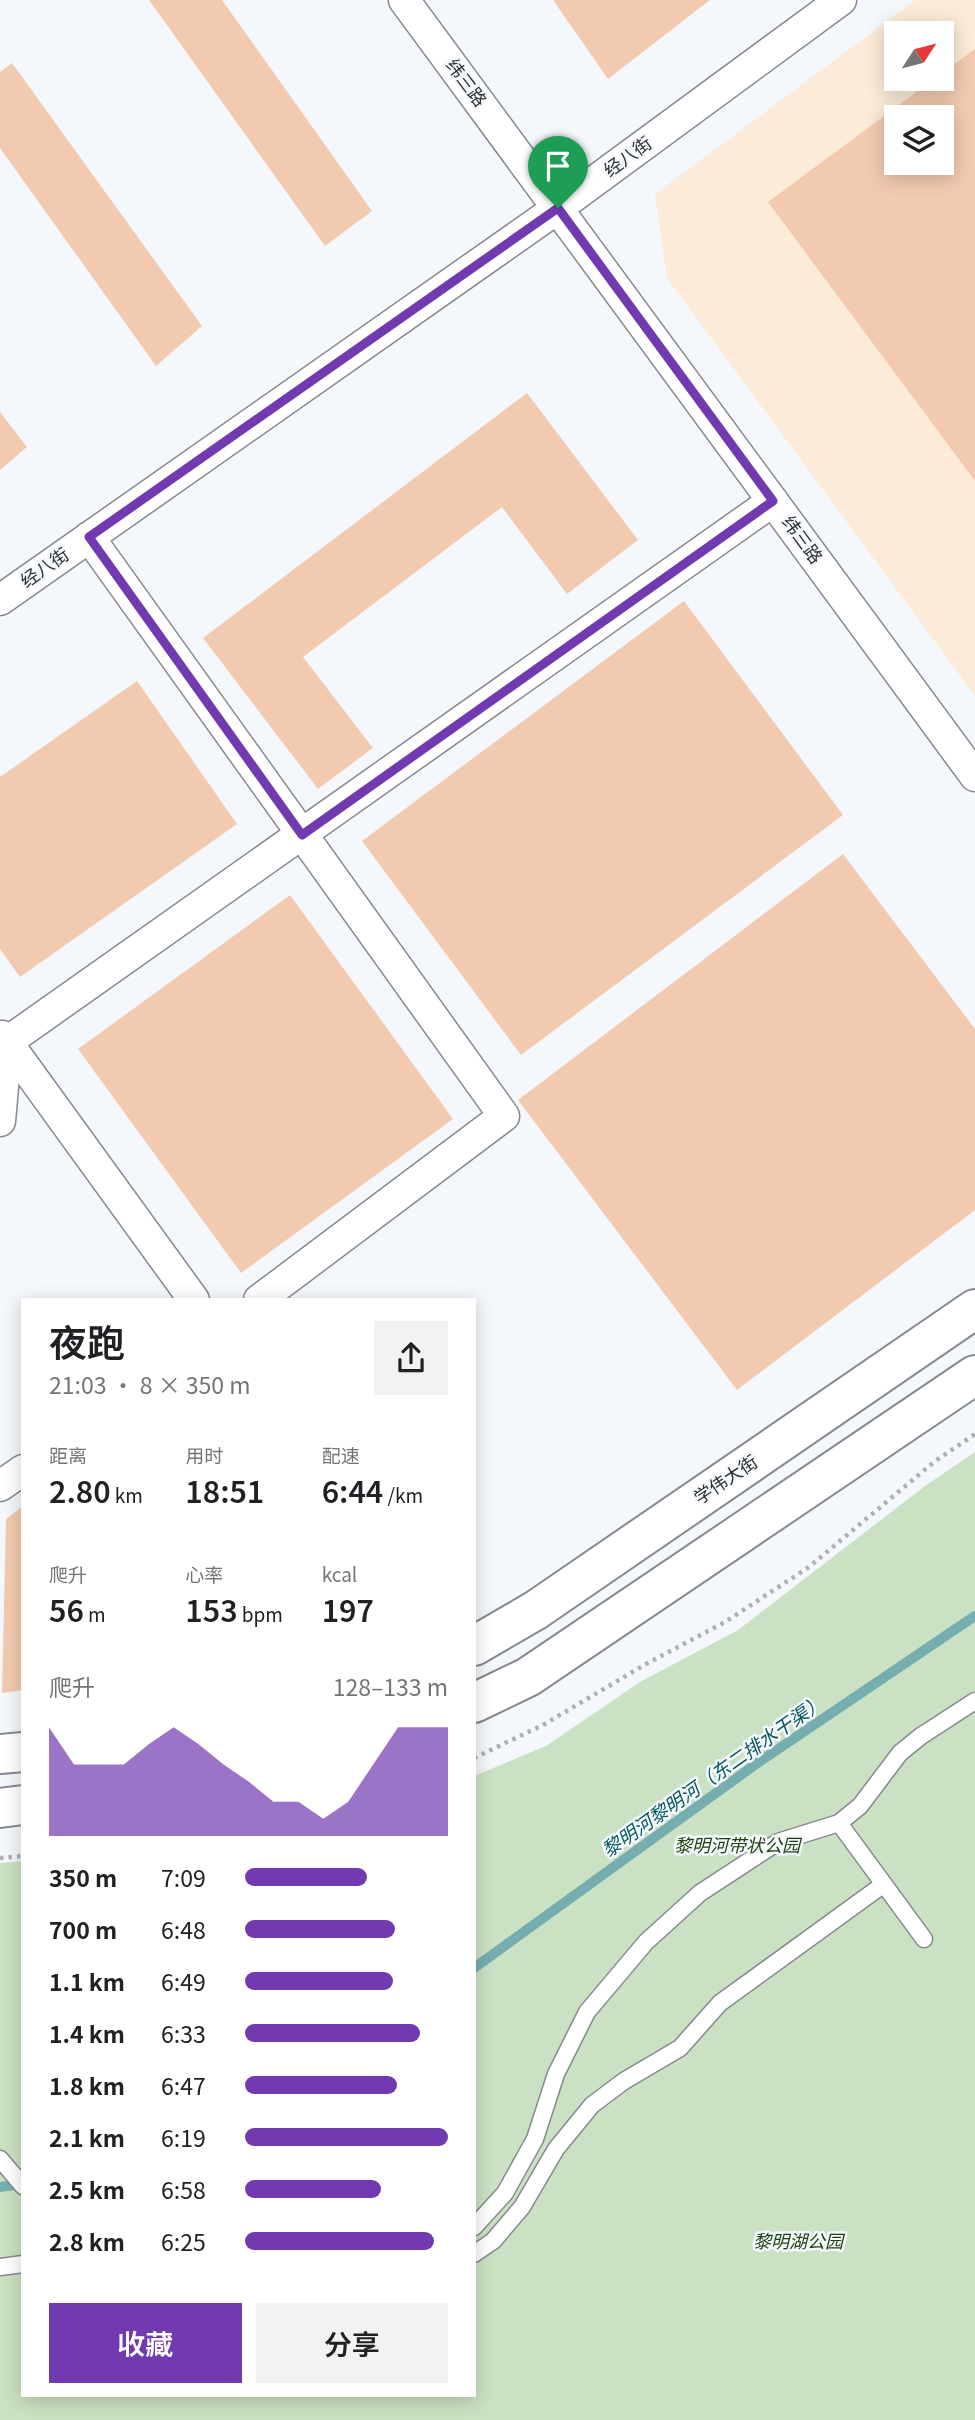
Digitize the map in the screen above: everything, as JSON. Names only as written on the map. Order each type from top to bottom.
[{"type":"main road","name":"学伟大街","points":[[476,1645],[536,1610],[975,1309]]},
{"type":"main road","points":[[476,1702],[528,1677],[975,1374]]},
{"type":"main road","points":[[0,1754],[21,1752]]},
{"type":"main road","points":[[0,1808],[21,1805]]},
{"type":"street","name":"纬三路","points":[[404,0],[975,776]]},
{"type":"street","name":"经八街","points":[[0,600],[558,208],[841,0]]},
{"type":"street","points":[[3,1037],[302,835],[773,501]]},
{"type":"street","points":[[89,537],[504,1116],[262,1298]]},
{"type":"street","points":[[0,1121],[3,1037]]},
{"type":"street","points":[[3,1037],[193,1298]]},
{"type":"street","points":[[0,1486],[21,1471]]},
{"type":"lane","points":[[476,2225],[505,2193],[535,2139],[556,2074],[587,2012],[646,1942],[700,1893],[778,1842],[839,1823],[860,1806],[900,1753],[975,1701]]},
{"type":"lane","points":[[839,1823],[924,1939]]},
{"type":"lane","points":[[476,2253],[493,2241],[522,2207],[556,2149],[592,2105],[624,2081],[680,2048],[720,2003],[884,1884]]},
{"type":"lane","points":[[0,2160],[21,2184]]},
{"type":"lane","points":[[0,2267],[21,2264]]},
{"type":"path","points":[[476,1757],[543,1725],[646,1664],[725,1622],[809,1567],[934,1462],[975,1434]]},
{"type":"path","points":[[0,1858],[21,1856]]},
{"type":"shaded area","points":[[915,0],[975,0],[975,696],[667,278],[655,194],[884,23],[884,91],[954,91],[954,21],[887,21]]},
{"type":"green space","points":[[975,1452],[975,2420],[0,2420],[0,1863],[21,1861],[21,2397],[476,2397],[476,1775],[546,1746],[640,1682],[738,1630],[925,1486]]},
{"type":"building","points":[[149,0],[222,0],[372,211],[325,246]]},
{"type":"building","points":[[553,0],[710,0],[608,79]]},
{"type":"building","points":[[975,49],[975,481],[768,202],[884,116],[884,175],[954,175],[954,105],[899,105],[918,91],[954,91],[954,64]]},
{"type":"building","points":[[12,63],[202,326],[156,366],[0,148],[0,72]]},
{"type":"building","points":[[527,393],[638,540],[567,594],[502,507],[303,657],[373,748],[318,789],[203,638]]},
{"type":"building","points":[[0,412],[27,447],[0,470]]},
{"type":"building","points":[[684,601],[843,815],[521,1055],[362,841]]},
{"type":"building","points":[[137,681],[237,824],[20,977],[0,949],[0,777]]},
{"type":"building","points":[[843,854],[975,1029],[975,1210],[737,1390],[518,1100]]},
{"type":"building","points":[[290,895],[453,1119],[241,1273],[78,1049]]},
{"type":"building","points":[[21,1508],[21,1690],[2,1693],[6,1519]]},
{"type":"waterway","name":"黎明河黎明河（东二排水干渠）","points":[[476,1967],[756,1764],[975,1616]]},
{"type":"waterway","name":"黎明河黎明河（东二排水干渠）","points":[[0,2187],[21,2184]]},
{"type":"route","points":[[558,208],[773,501],[302,835],[89,537],[558,208]]},
{"type":"park label","name":"黎明河带状公园","points":[[737,1846]]},
{"type":"park label","name":"黎明湖公园","points":[[798,2242]]}]
